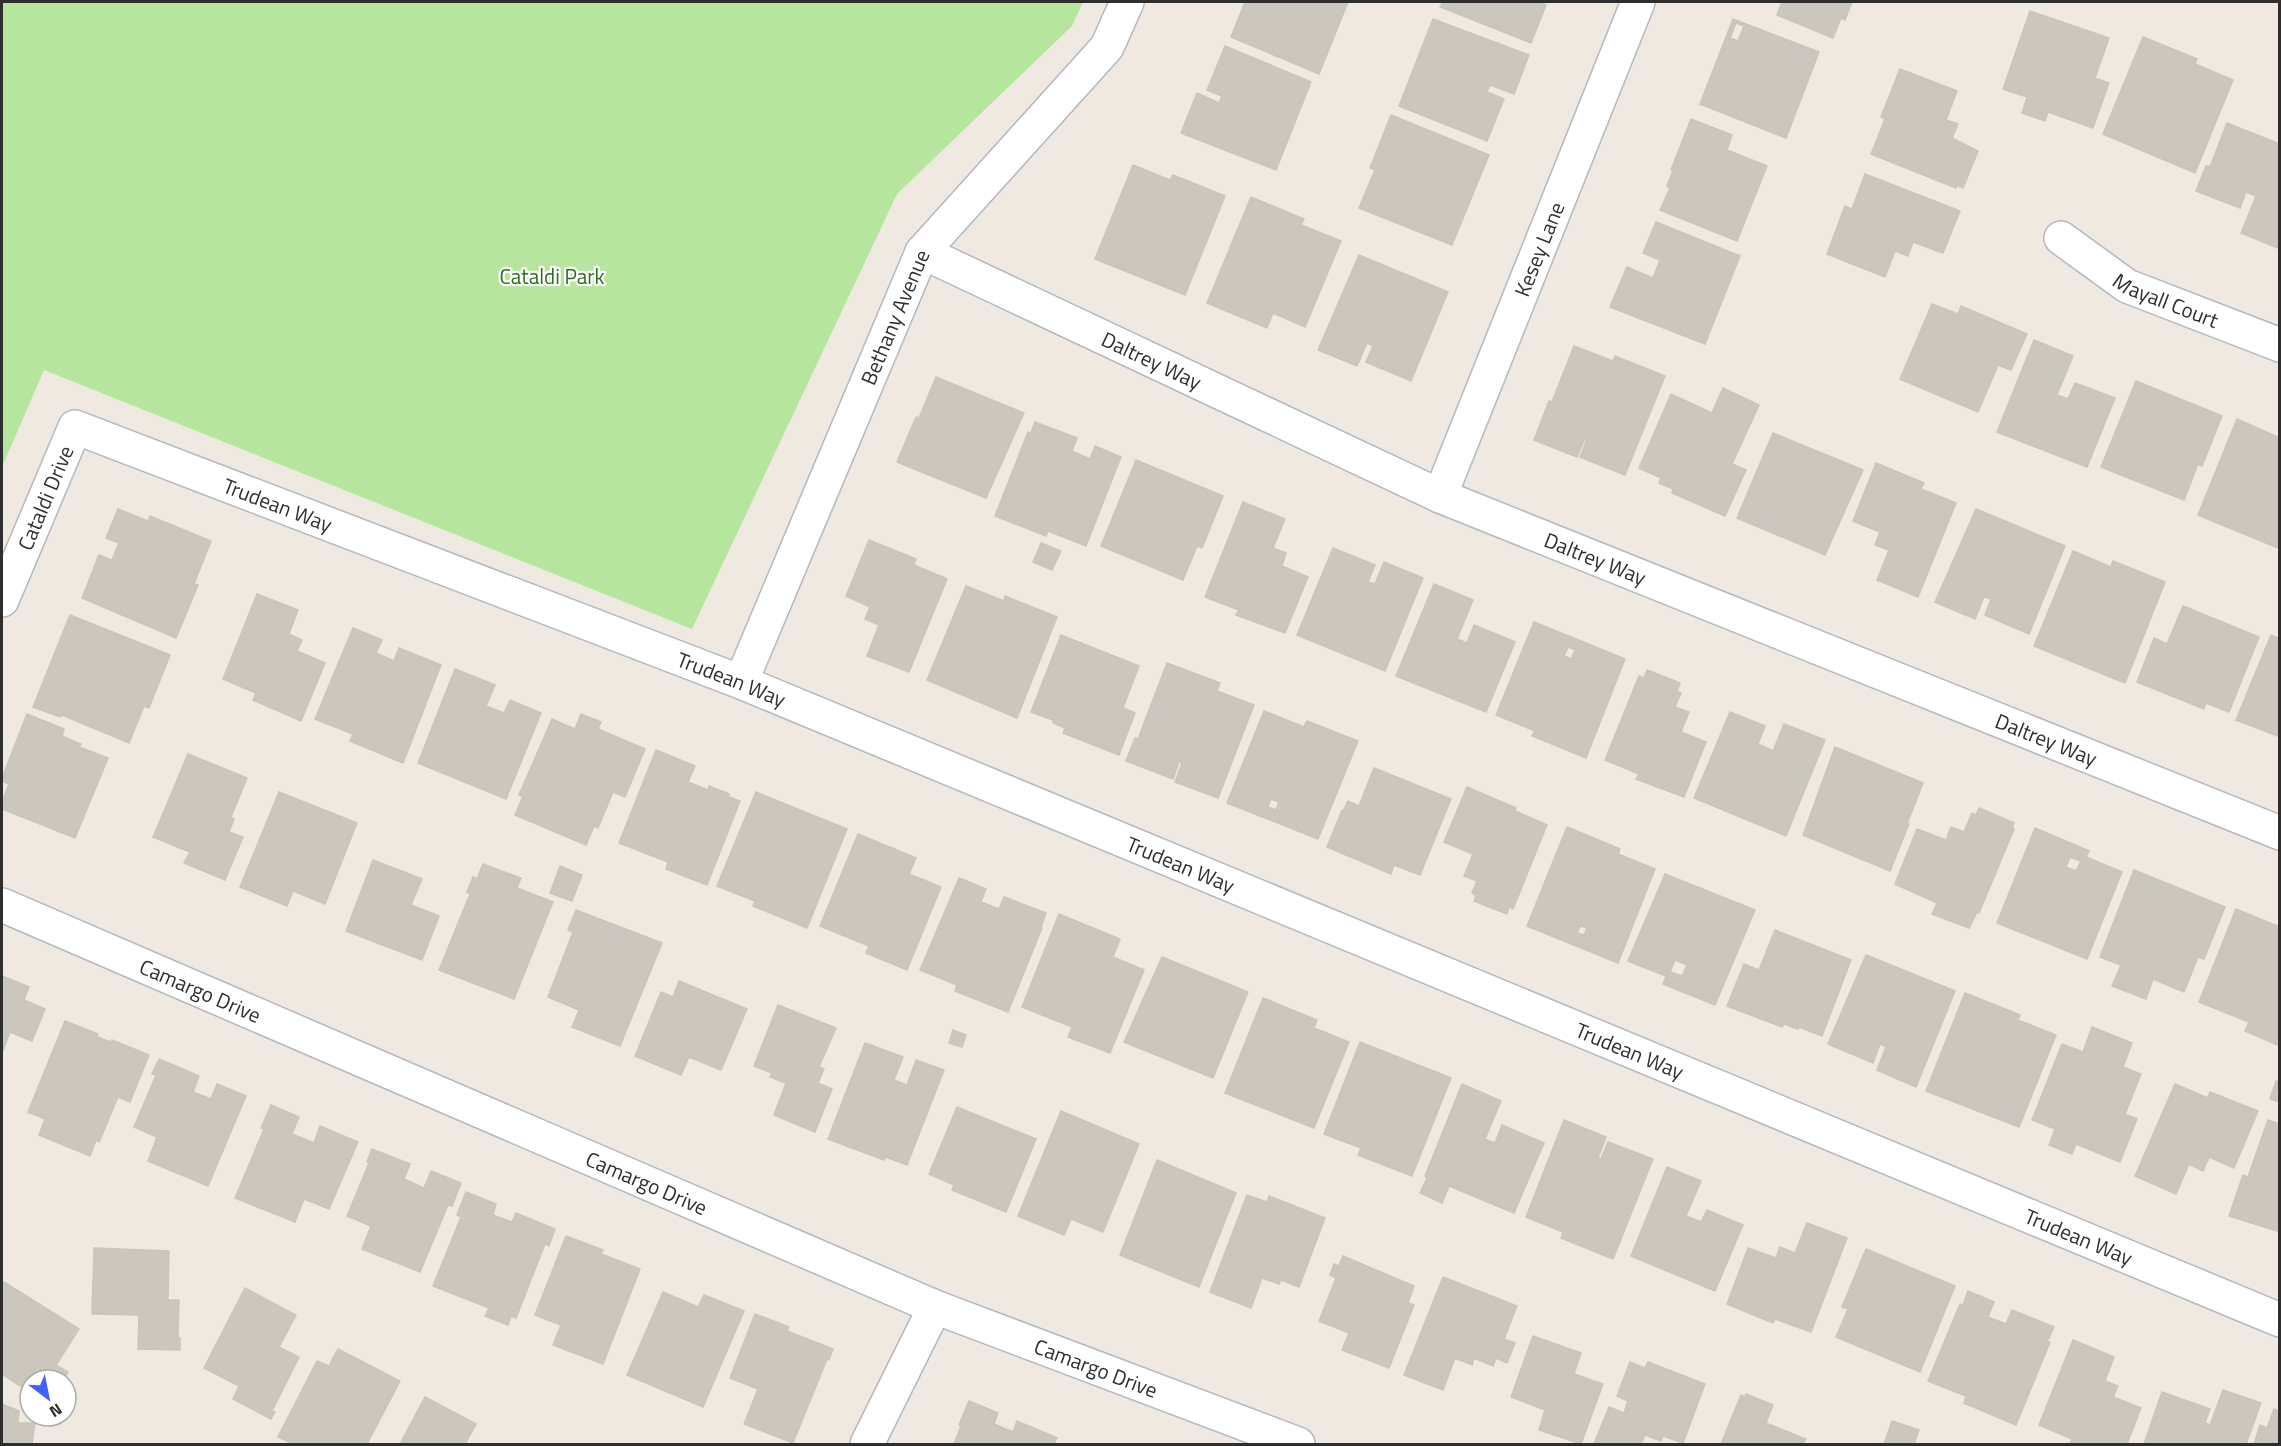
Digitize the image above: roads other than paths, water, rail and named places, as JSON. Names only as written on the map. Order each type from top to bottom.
[{"type":"street","name":"Bethany Avenue","points":[[741,682],[922,252],[1107,47],[1127,2]]},
{"type":"street","name":"Kesey Lane","points":[[1440,496],[1638,2]]},
{"type":"street","name":"Mayall Court","points":[[2061,238],[2127,286],[2280,345]]},
{"type":"street","name":"Daltrey Way","points":[[922,252],[1440,496],[2280,833]]},
{"type":"street","name":"Trudean Way","points":[[75,427],[741,682],[2280,1320]]},
{"type":"street","name":"Cataldi Drive","points":[[2,600],[75,427]]},
{"type":"street","name":"Camargo Drive","points":[[2,905],[935,1307],[1298,1444]]},
{"type":"street","points":[[867,1444],[935,1307]]},
{"type":"park label","name":"Cataldi Park","points":[[552,276]]}]
